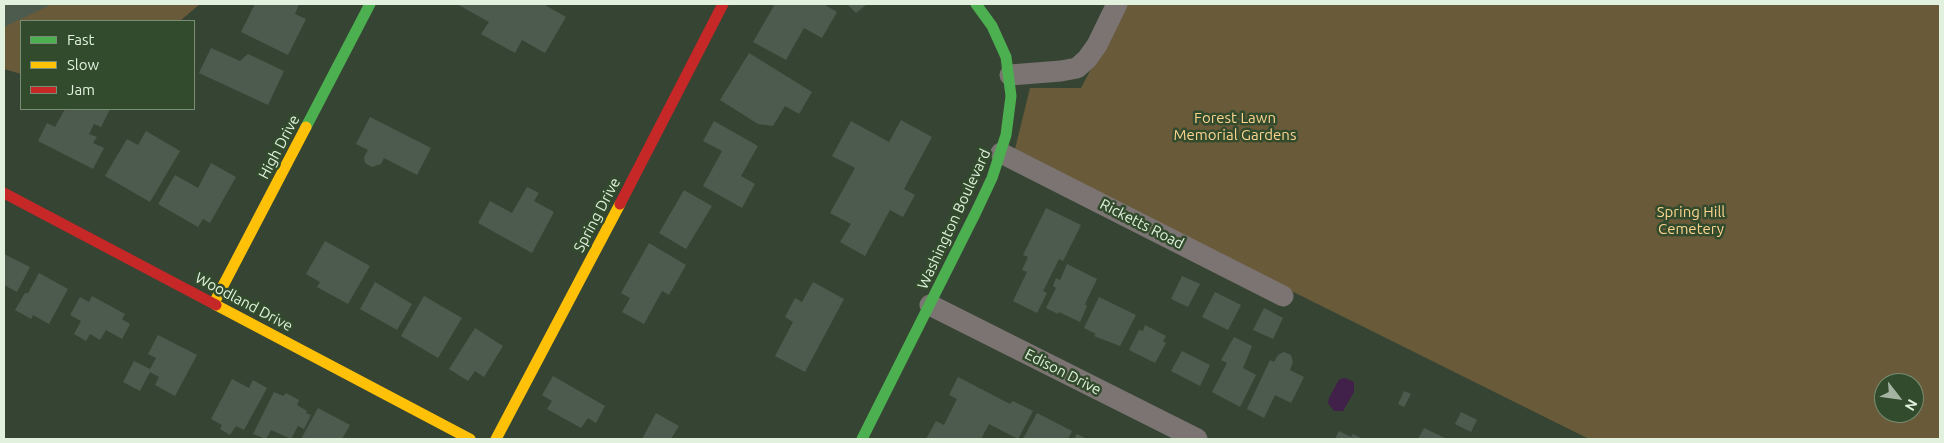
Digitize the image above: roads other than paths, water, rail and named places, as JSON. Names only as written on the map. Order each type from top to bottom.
[{"type":"street","name":"High Drive","points":[[214,303],[370,4]]},
{"type":"street","name":"Spring Drive","points":[[496,439],[723,4]]},
{"type":"street","points":[[1010,75],[1077,68],[1087,59],[1097,45],[1117,4]]},
{"type":"street","name":"Washington Boulevard","points":[[862,439],[976,212],[1001,154],[1010,114],[1010,75],[1001,41],[982,7]]},
{"type":"street","name":"Ricketts Road","points":[[1001,154],[1283,296]]},
{"type":"street","name":"Woodland Drive","points":[[4,193],[470,439]]},
{"type":"street","name":"Edison Drive","points":[[930,305],[1197,439]]},
{"type":"park label","name":"Forest Lawn Memorial Gardens","points":[[1235,126]]},
{"type":"park label","name":"Spring Hill Cemetery","points":[[1691,220]]}]
